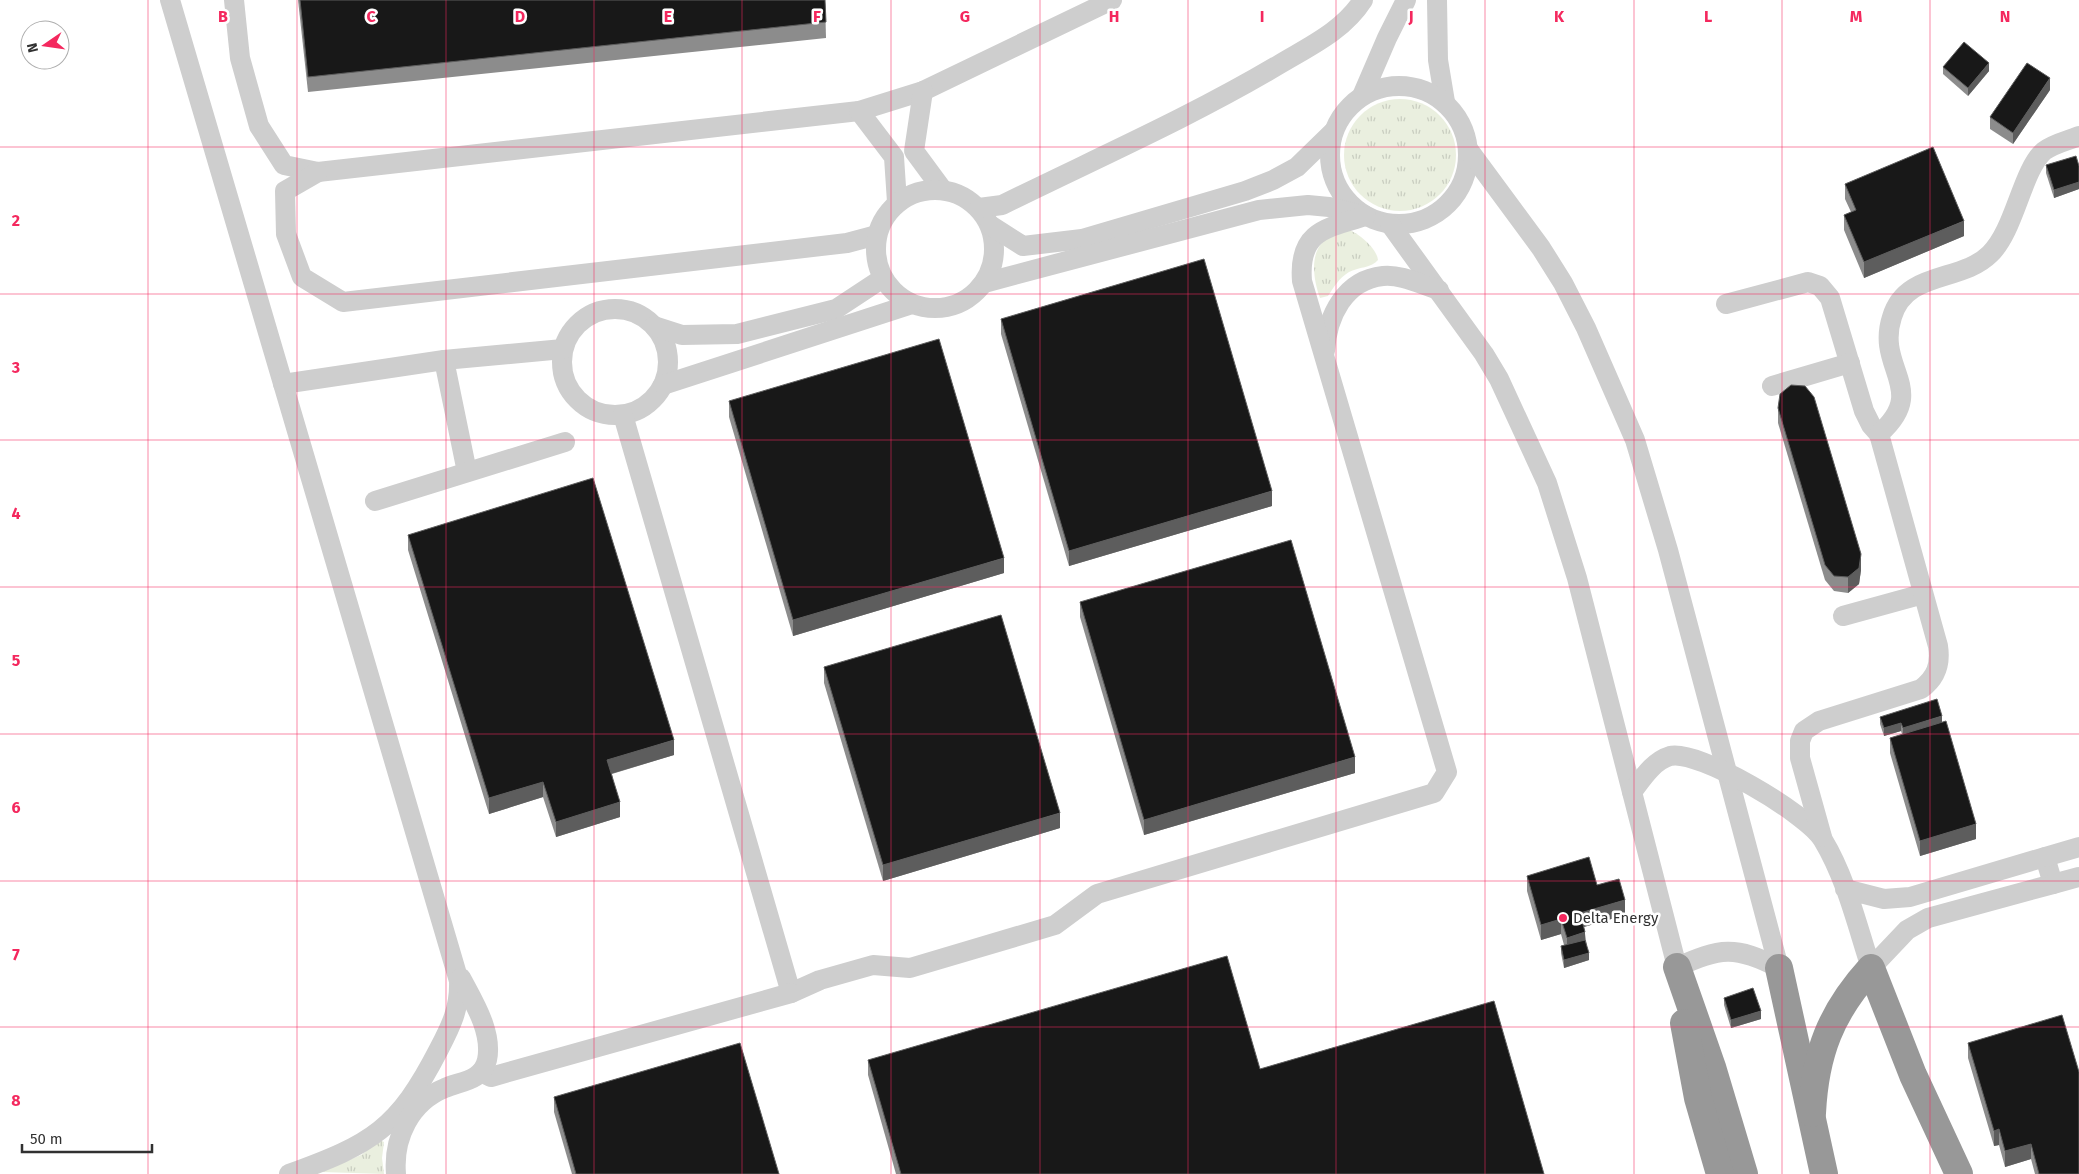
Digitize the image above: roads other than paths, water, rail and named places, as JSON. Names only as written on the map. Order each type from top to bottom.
[{"type":"highway","points":[[1677,967],[1691,1066],[1720,1174]]},
{"type":"highway","points":[[1677,967],[1712,1066],[1744,1174]]},
{"type":"highway","points":[[1779,968],[1824,1174]]},
{"type":"highway","points":[[1812,1113],[1816,1072],[1827,1034],[1844,1000],[1871,968],[1913,1075],[1959,1174]]},
{"type":"lane","points":[[170,0],[456,967],[485,1031],[488,1053],[481,1072],[466,1081],[438,1091],[417,1107],[405,1124],[398,1140],[396,1174]]},
{"type":"lane","points":[[234,0],[240,58],[259,126],[284,165],[318,172],[859,111],[923,91],[1112,0]]},
{"type":"lane","points":[[978,208],[1002,205],[1238,89],[1331,34],[1350,17],[1363,0]]},
{"type":"lane","points":[[1362,96],[1406,0]]},
{"type":"lane","points":[[1437,0],[1438,60],[1445,102]]},
{"type":"lane","points":[[984,283],[1259,210],[1308,205],[1329,207],[1390,224],[1417,222],[1430,217],[1447,205],[1460,189],[1467,170],[1468,149],[1464,132],[1456,116],[1445,102],[1426,91],[1404,86],[1382,87],[1362,96],[1345,112],[1333,132],[1296,167],[1273,180],[1244,191],[1082,239],[1023,246],[990,225],[978,208],[962,195],[942,189],[926,189],[911,194],[897,202],[884,217],[877,235],[876,250],[883,278],[896,294],[912,304],[932,308],[952,306],[970,297],[984,283],[993,265],[994,245],[990,225]]},
{"type":"lane","points":[[923,91],[914,151],[942,189]]},
{"type":"lane","points":[[859,111],[894,157],[897,202]]},
{"type":"lane","points":[[1333,132],[1330,152],[1332,171],[1339,189],[1350,205],[1366,216]]},
{"type":"lane","points":[[1879,434],[1894,420],[1901,404],[1901,386],[1890,354],[1888,334],[1892,314],[1901,299],[1922,283],[1973,265],[1990,255],[2006,230],[2040,155],[2053,145],[2079,136]]},
{"type":"lane","points":[[1468,149],[1541,248],[1563,283],[1586,328],[1635,440],[1668,550],[1779,968]]},
{"type":"lane","points":[[318,172],[285,191],[286,234],[302,277],[343,302],[847,243],[877,235]]},
{"type":"lane","points":[[481,1072],[491,1077],[791,993],[820,980],[872,965],[910,968],[1055,925],[1097,894],[1434,793],[1447,772],[1325,358],[1304,293],[1301,269],[1305,247],[1314,235],[1328,227],[1366,216]]},
{"type":"lane","points":[[1390,224],[1484,354],[1499,379],[1547,483],[1577,578],[1677,967],[1707,954],[1725,950],[1749,955],[1779,968]]},
{"type":"lane","points":[[1325,358],[1329,323],[1337,306],[1348,292],[1364,281],[1384,276],[1407,280],[1439,290]]},
{"type":"lane","points":[[654,326],[667,354],[667,370],[662,385],[653,399],[623,415],[602,414],[583,406],[569,390],[562,370],[563,349],[571,332],[584,318],[602,310],[621,309],[639,315],[654,326],[682,336],[738,334],[836,309],[883,278]]},
{"type":"lane","points":[[1726,304],[1808,282],[1820,286],[1830,298],[1868,421],[1879,434],[1940,655],[1938,669],[1932,680],[1911,694],[1819,721],[1809,726],[1801,736],[1800,758],[1822,837],[1845,889],[1871,968],[1907,930],[1928,918],[2079,876]]},
{"type":"lane","points":[[662,385],[912,304]]},
{"type":"lane","points":[[283,384],[444,360],[563,349]]},
{"type":"lane","points":[[444,360],[467,472]]},
{"type":"lane","points":[[1772,386],[1850,363]]},
{"type":"lane","points":[[623,415],[791,993]]},
{"type":"lane","points":[[375,501],[565,442]]},
{"type":"lane","points":[[1843,616],[1923,594]]},
{"type":"lane","points":[[1632,792],[1654,765],[1671,756],[1692,758],[1768,795],[1822,837]]},
{"type":"lane","points":[[1845,889],[1884,899],[1910,897],[2079,847]]},
{"type":"lane","points":[[2045,857],[2053,884]]},
{"type":"lane","points":[[289,1174],[339,1156],[363,1144],[381,1131],[409,1102],[455,1018],[459,995],[456,967]]},
{"type":"place","name":"Delta Energy","points":[[1563,918]]}]
